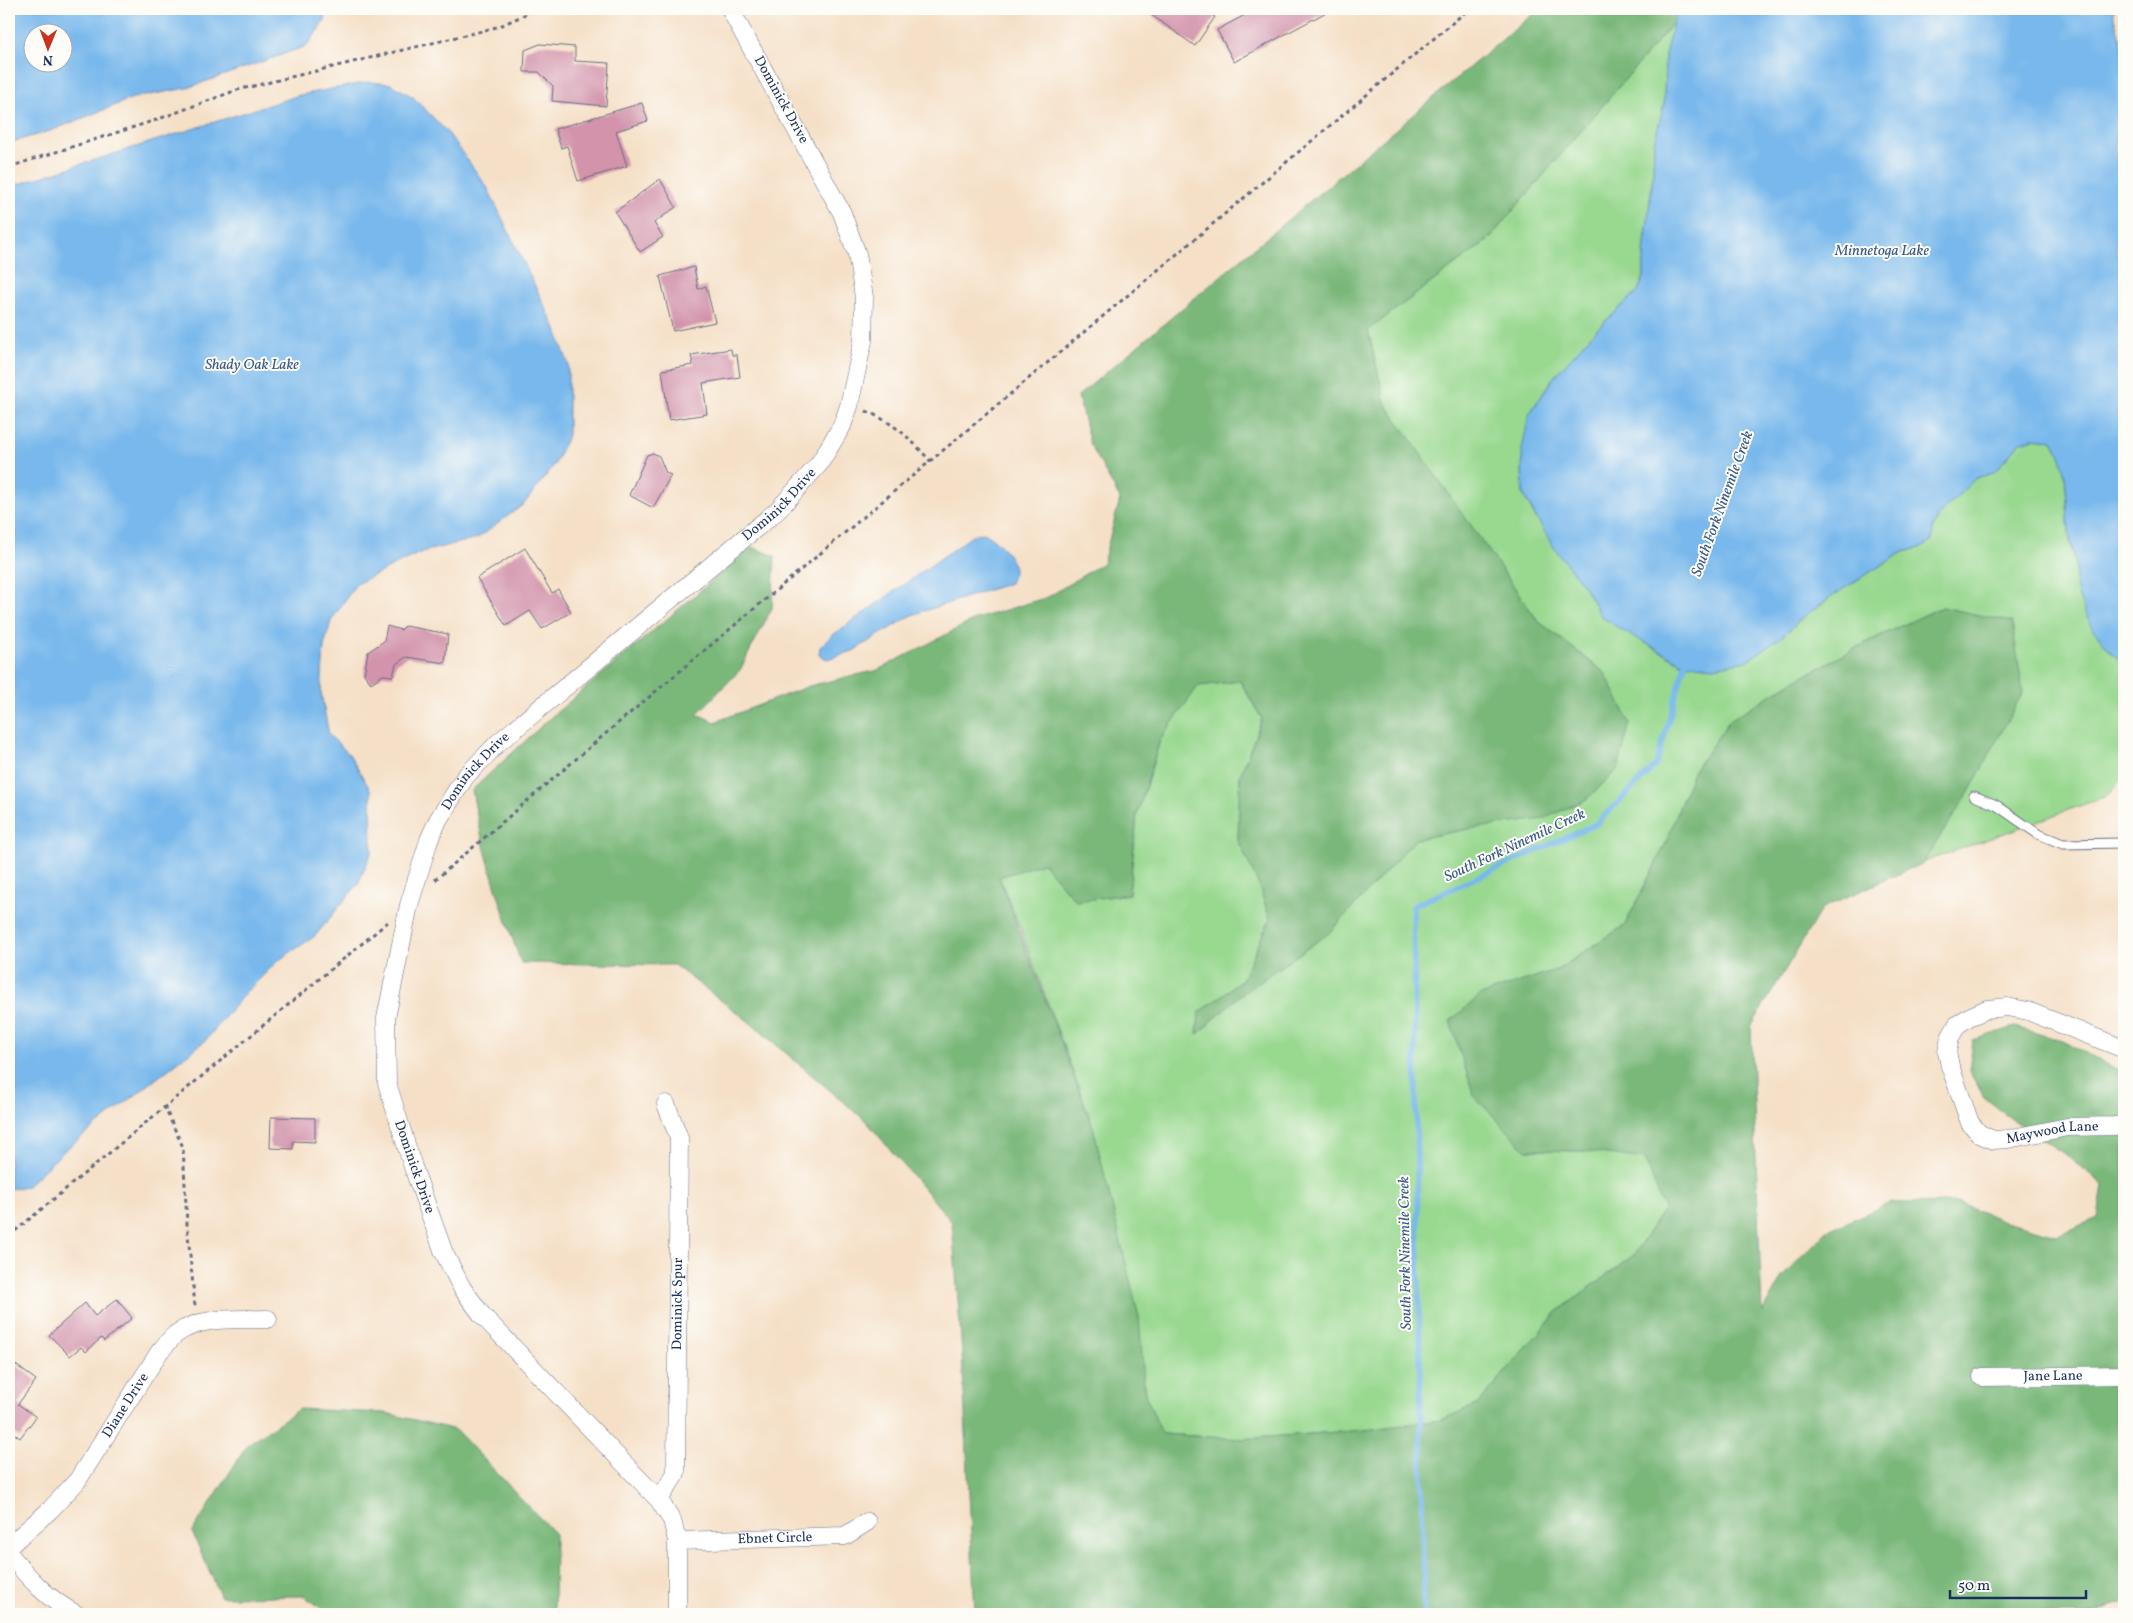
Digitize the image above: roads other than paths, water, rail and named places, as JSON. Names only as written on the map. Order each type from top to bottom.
[{"type":"street","name":"Dominick Drive","points":[[677,1614],[677,1541],[672,1520],[659,1500],[482,1315],[462,1288],[444,1253],[413,1167],[387,1083],[386,1018],[409,905],[435,826],[465,777],[498,743],[778,510],[819,464],[842,426],[849,406],[863,341],[864,297],[856,254],[842,213],[730,9]]},
{"type":"street","name":"Maywood Lane","points":[[2124,1049],[2028,1011],[2007,1007],[1987,1009],[1963,1021],[1953,1032],[1947,1052],[1970,1123],[1980,1134],[1993,1140],[2008,1139],[2067,1127],[2115,1126],[2124,1124]]},
{"type":"street","name":"Dominick Spur","points":[[659,1500],[676,1473],[679,1138],[666,1104]]},
{"type":"street","name":"Diane Drive","points":[[9,1546],[50,1510],[77,1481],[160,1351],[177,1334],[196,1324],[220,1320],[268,1319]]},
{"type":"street","name":"Jane Lane","points":[[1982,1377],[2124,1376]]},
{"type":"street","name":"Ebnet Circle","points":[[677,1541],[845,1536],[867,1522]]},
{"type":"street","points":[[9,1554],[30,1580],[60,1606],[76,1614]]},
{"type":"lane","points":[[1974,796],[1996,805],[2038,834],[2063,844],[2124,843]]},
{"type":"water","points":[[9,9],[326,9],[325,20],[307,46],[187,88],[133,98],[53,130],[9,143]]},
{"type":"water","name":"Minnetoga Lake","points":[[1677,9],[2114,9],[2114,17],[2123,48],[2122,91],[2116,135],[2117,168],[2122,203],[2117,246],[2124,309],[2124,663],[2100,639],[2079,597],[2076,586],[2077,566],[2070,538],[2064,470],[2053,440],[2034,438],[2021,442],[1993,473],[1976,478],[1942,511],[1933,527],[1932,540],[1923,547],[1903,552],[1843,589],[1807,614],[1779,639],[1747,661],[1713,667],[1682,663],[1623,631],[1601,616],[1585,588],[1552,545],[1523,494],[1522,450],[1529,415],[1553,378],[1597,329],[1638,291],[1644,277],[1644,254],[1653,175],[1654,142],[1664,105],[1665,55]]},
{"type":"water","name":"Shady Oak Lake","points":[[369,82],[391,84],[413,97],[448,133],[487,187],[555,327],[568,363],[568,435],[555,464],[524,504],[478,538],[422,552],[356,584],[331,621],[324,646],[321,693],[329,735],[349,754],[371,791],[372,851],[358,884],[315,936],[279,960],[245,993],[206,1040],[65,1150],[27,1186],[9,1189],[9,187],[300,95]]},
{"type":"water","points":[[984,533],[999,544],[1008,554],[1014,571],[1010,583],[912,615],[853,651],[827,659],[819,655],[820,647],[830,637],[975,534]]},
{"type":"waterway","name":"South Fork Ninemile Creek","points":[[1424,1614],[1413,906],[1596,824],[1656,765],[1687,657]]}]
